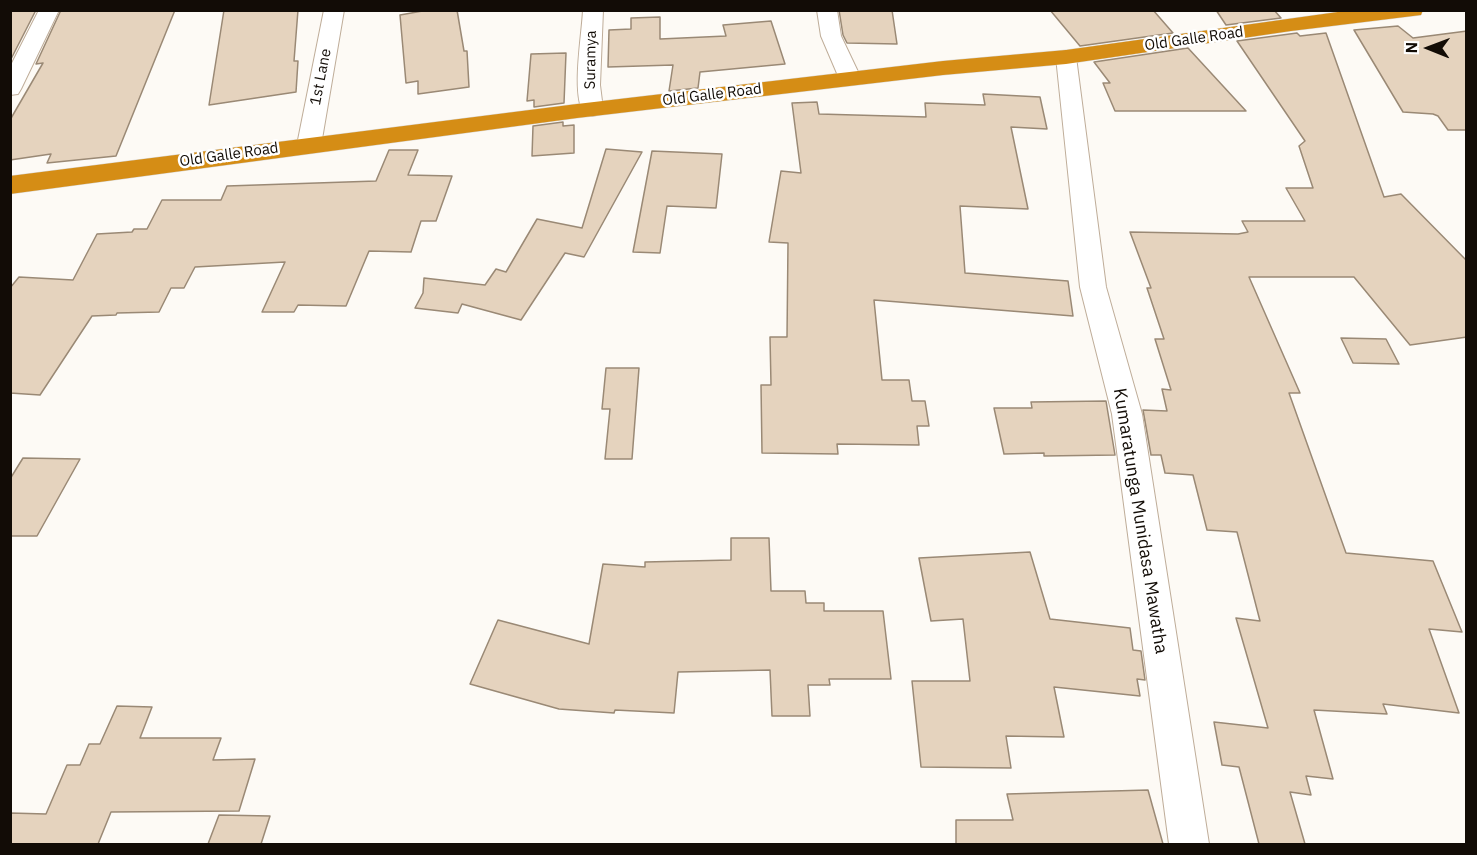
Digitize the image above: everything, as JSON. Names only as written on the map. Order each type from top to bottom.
[{"type":"highway","name":"Old Galle Road","points":[[10,185],[592,109],[850,78],[1066,57],[1291,24],[1413,10]]},
{"type":"street","points":[[10,89],[49,10]]},
{"type":"street","name":"1st Lane","points":[[309,145],[334,10]]},
{"type":"street","name":"Suramya","points":[[592,10],[589,85],[592,109]]},
{"type":"street","points":[[827,10],[826,17],[839,56],[850,78]]},
{"type":"street","name":"Kumaratunga Munidasa Mawatha","points":[[1066,57],[1093,287],[1127,414],[1189,844]]},
{"type":"building","points":[[10,10],[36,10],[10,61]]},
{"type":"building","points":[[61,10],[175,10],[116,156],[47,163],[51,154],[10,160],[10,120],[43,63],[36,64]]},
{"type":"building","points":[[224,10],[298,10],[294,61],[298,61],[296,92],[209,105]]},
{"type":"building","points":[[428,10],[457,10],[464,51],[467,51],[469,87],[418,94],[418,81],[406,83],[400,15]]},
{"type":"building","points":[[839,10],[892,10],[897,44],[847,43],[843,35]]},
{"type":"building","points":[[1050,10],[1153,10],[1173,33],[1080,46]]},
{"type":"building","points":[[1216,10],[1274,10],[1281,18],[1226,25]]},
{"type":"building","points":[[660,17],[660,39],[726,36],[723,25],[771,21],[785,64],[700,72],[698,88],[669,91],[673,65],[608,67],[609,30],[631,29],[631,18]]},
{"type":"building","points":[[1398,26],[1413,38],[1467,31],[1467,130],[1448,130],[1438,116],[1433,114],[1403,112],[1354,30]]},
{"type":"building","points":[[1297,33],[1300,36],[1326,33],[1384,197],[1401,194],[1467,261],[1467,337],[1410,345],[1354,277],[1249,277],[1300,393],[1289,393],[1346,553],[1433,561],[1462,632],[1429,629],[1459,713],[1383,704],[1387,714],[1314,710],[1333,779],[1306,776],[1311,795],[1290,792],[1305,844],[1259,844],[1239,767],[1222,765],[1214,722],[1268,728],[1236,618],[1260,621],[1237,532],[1207,530],[1193,475],[1165,473],[1161,455],[1151,455],[1143,410],[1167,411],[1162,389],[1171,390],[1155,339],[1164,339],[1147,288],[1151,288],[1130,232],[1238,234],[1248,232],[1242,221],[1305,221],[1286,188],[1313,188],[1299,146],[1305,141],[1237,41]]},
{"type":"building","points":[[1188,48],[1246,111],[1115,111],[1103,83],[1110,83],[1094,62]]},
{"type":"building","points":[[566,53],[564,103],[534,107],[534,100],[527,101],[531,54]]},
{"type":"building","points":[[983,94],[1040,97],[1047,129],[1011,127],[1028,209],[960,206],[965,273],[1068,281],[1073,316],[874,300],[882,380],[909,380],[912,401],[925,401],[929,426],[917,426],[919,445],[837,444],[838,454],[762,453],[761,385],[771,385],[770,337],[787,337],[788,243],[769,242],[781,171],[801,173],[792,103],[817,102],[819,114],[926,117],[925,103],[985,105]]},
{"type":"building","points":[[563,122],[563,126],[574,125],[574,153],[532,156],[533,126]]},
{"type":"building","points":[[606,149],[642,152],[584,257],[565,253],[521,320],[462,304],[458,313],[415,308],[423,293],[424,278],[485,285],[496,269],[506,272],[537,219],[582,228]]},
{"type":"building","points":[[389,150],[418,150],[408,175],[452,176],[436,221],[421,221],[411,252],[369,251],[346,306],[298,305],[294,312],[262,312],[285,262],[195,267],[184,288],[171,288],[159,312],[92,316],[40,395],[10,393],[10,288],[19,277],[73,280],[97,234],[147,229],[162,200],[221,200],[227,186],[376,181]]},
{"type":"building","points":[[652,151],[722,154],[716,208],[667,206],[660,253],[633,252]]},
{"type":"building","points":[[1341,338],[1386,339],[1399,364],[1353,363]]},
{"type":"building","points":[[606,368],[639,368],[632,459],[605,459],[610,409],[602,409]]},
{"type":"building","points":[[1106,401],[1115,455],[1004,454],[994,408],[1032,408],[1031,402]]},
{"type":"building","points":[[23,458],[80,459],[37,536],[10,536],[10,479]]},
{"type":"building","points":[[731,538],[769,538],[771,591],[805,591],[806,603],[824,603],[824,611],[883,611],[891,679],[829,679],[830,685],[808,685],[810,716],[772,716],[770,670],[678,672],[674,713],[615,710],[614,713],[559,709],[470,684],[498,620],[589,644],[603,564],[645,567],[645,562],[731,560]]},
{"type":"building","points":[[1030,552],[1050,619],[1130,628],[1133,650],[1141,651],[1145,680],[1137,679],[1140,696],[1054,687],[1064,737],[1006,736],[1011,768],[921,767],[912,681],[970,681],[963,619],[931,621],[919,558]]},
{"type":"building","points":[[117,706],[152,707],[140,738],[221,738],[213,760],[255,759],[239,811],[111,812],[98,844],[10,844],[10,813],[46,814],[67,765],[80,765],[89,744],[100,744]]},
{"type":"building","points":[[1148,790],[1163,844],[956,844],[956,820],[1013,820],[1007,794]]},
{"type":"building","points":[[219,815],[270,816],[261,844],[208,844]]}]
